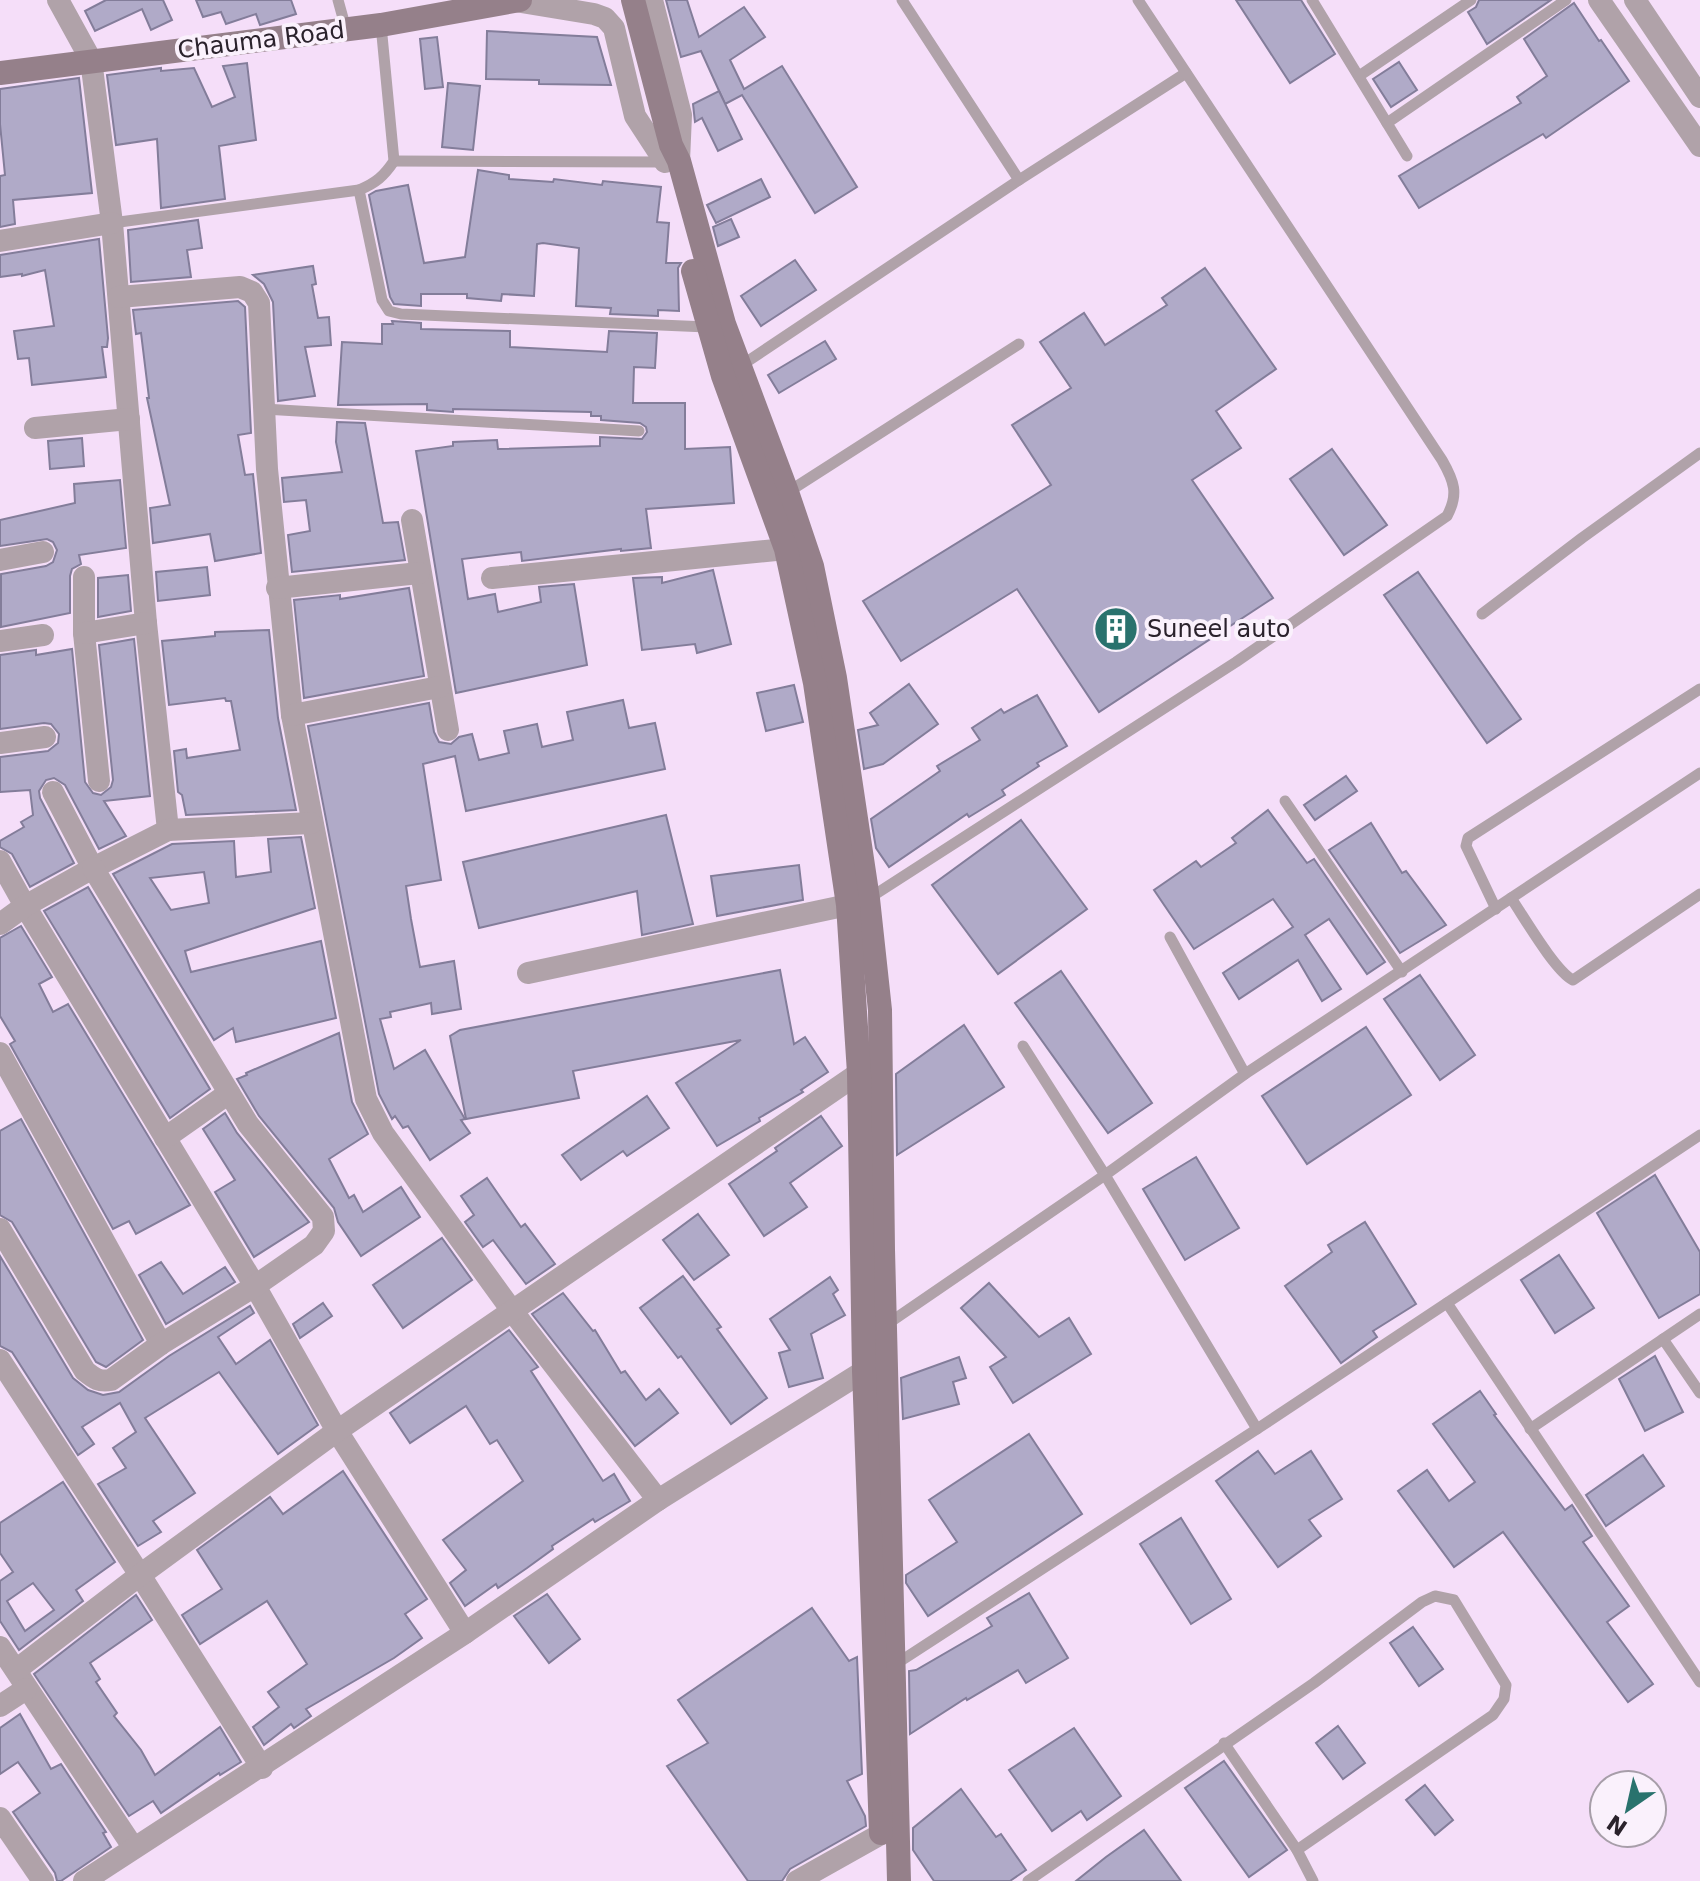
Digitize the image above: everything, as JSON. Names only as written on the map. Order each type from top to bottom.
[{"type":"street","points":[[58,0],[91,60],[112,223],[146,623],[168,830]]},
{"type":"street","points":[[633,0],[671,156],[707,327],[732,371],[778,496],[812,566],[825,680],[858,902],[880,1010],[870,1070],[875,1370],[889,1828],[884,1881]]},
{"type":"street","points":[[652,0],[681,115],[671,156]]},
{"type":"street","points":[[1599,0],[1700,146]]},
{"type":"street","points":[[1635,0],[1700,97]]},
{"type":"street","points":[[507,1],[594,14],[605,18],[614,28],[633,110],[671,156],[724,324],[732,371]]},
{"type":"street","name":"Chauma Road","points":[[0,73],[346,30],[507,1]]},
{"type":"street","points":[[0,241],[112,223]]},
{"type":"street","points":[[119,297],[240,287],[252,292],[259,303],[277,588],[292,715],[366,1099],[372,1115],[513,1312],[658,1500]]},
{"type":"street","points":[[35,428],[129,419]]},
{"type":"street","points":[[778,496],[786,549],[825,680]]},
{"type":"street","points":[[412,520],[448,730]]},
{"type":"street","points":[[492,578],[786,549]]},
{"type":"street","points":[[0,560],[43,552]]},
{"type":"street","points":[[277,588],[419,573]]},
{"type":"street","points":[[84,577],[84,633],[99,781]]},
{"type":"street","points":[[84,633],[146,623]]},
{"type":"street","points":[[0,641],[43,635]]},
{"type":"street","points":[[292,715],[439,687]]},
{"type":"street","points":[[0,743],[45,737]]},
{"type":"street","points":[[0,1229],[85,1371],[96,1380],[111,1380],[161,1344],[255,1286],[314,1245],[324,1231],[323,1217],[248,1124],[92,866],[53,792]]},
{"type":"street","points":[[0,924],[92,866],[168,830],[311,823]]},
{"type":"street","points":[[0,861],[255,1286],[337,1431],[465,1633]]},
{"type":"street","points":[[528,973],[858,902]]},
{"type":"street","points":[[3,1064],[161,1344]]},
{"type":"street","points":[[0,1706],[21,1679],[140,1575],[337,1431],[870,1070]]},
{"type":"street","points":[[84,1881],[133,1847],[262,1768],[658,1500],[875,1370],[884,1326],[870,1070]]},
{"type":"street","points":[[165,1138],[229,1093]]},
{"type":"street","points":[[0,1360],[262,1768]]},
{"type":"street","points":[[0,1647],[133,1847]]},
{"type":"street","points":[[0,1818],[43,1881]]},
{"type":"street","points":[[797,1881],[889,1828]]},
{"type":"street","points":[[889,1828],[899,1881]]},
{"type":"lane","points":[[338,0],[346,30]]},
{"type":"lane","points":[[902,0],[1019,180]]},
{"type":"lane","points":[[858,902],[1236,662],[1447,516],[1455,501],[1455,482],[1442,460],[1138,0]]},
{"type":"lane","points":[[1312,0],[1407,156]]},
{"type":"lane","points":[[1359,76],[1471,0]]},
{"type":"lane","points":[[1387,123],[1566,0]]},
{"type":"lane","points":[[112,223],[359,190],[375,183],[394,161],[381,25]]},
{"type":"lane","points":[[732,371],[1186,73]]},
{"type":"lane","points":[[394,161],[671,156]]},
{"type":"lane","points":[[359,190],[382,300],[389,311],[416,315],[707,327]]},
{"type":"lane","points":[[778,496],[1019,344]]},
{"type":"lane","points":[[264,409],[639,431]]},
{"type":"lane","points":[[1482,614],[1700,453]]},
{"type":"lane","points":[[1496,909],[1466,846],[1468,838],[1700,689]]},
{"type":"lane","points":[[884,1326],[1105,1175],[1245,1074],[1700,773]]},
{"type":"lane","points":[[1285,801],[1402,972]]},
{"type":"lane","points":[[1511,898],[1549,953],[1568,978],[1573,980],[1700,894]]},
{"type":"lane","points":[[1170,937],[1245,1074]]},
{"type":"lane","points":[[1023,1046],[1105,1175],[1257,1429]]},
{"type":"lane","points":[[884,1672],[1700,1135]]},
{"type":"lane","points":[[1447,1303],[1700,1682]]},
{"type":"lane","points":[[1530,1429],[1700,1314]]},
{"type":"lane","points":[[1663,1339],[1700,1393]]},
{"type":"lane","points":[[1028,1881],[1314,1683],[1422,1602],[1435,1596],[1454,1600],[1506,1685],[1504,1699],[1493,1715],[1297,1850]]},
{"type":"lane","points":[[1224,1743],[1297,1850],[1313,1881]]},
{"type":"building","points":[[106,0],[163,0],[172,20],[151,30],[142,9],[95,31],[85,11]]},
{"type":"building","points":[[196,0],[291,0],[296,14],[260,25],[256,14],[226,24],[221,12],[203,17]]},
{"type":"building","points":[[666,0],[687,0],[699,37],[744,7],[765,37],[730,60],[744,89],[782,66],[857,187],[815,213],[742,95],[725,104],[701,51],[681,57]]},
{"type":"building","points":[[1236,0],[1301,0],[1335,54],[1290,83]]},
{"type":"building","points":[[1479,0],[1551,0],[1487,44],[1468,12],[1476,7]]},
{"type":"building","points":[[1574,3],[1629,81],[1546,138],[1543,134],[1419,208],[1399,176],[1521,103],[1517,97],[1547,76],[1524,39]]},
{"type":"building","points":[[487,31],[597,37],[611,85],[539,84],[539,80],[486,79]]},
{"type":"building","points":[[437,37],[443,87],[425,89],[420,39]]},
{"type":"building","points":[[1399,62],[1417,90],[1391,107],[1373,79]]},
{"type":"building","points":[[247,63],[256,140],[219,146],[225,199],[161,208],[157,139],[116,145],[107,75],[161,68],[161,71],[194,68],[212,107],[235,97],[223,66]]},
{"type":"building","points":[[79,78],[92,193],[13,200],[15,224],[0,227],[0,176],[5,175],[0,89]]},
{"type":"building","points":[[448,83],[480,86],[473,150],[442,147]]},
{"type":"building","points":[[719,91],[742,139],[718,151],[702,118],[695,122],[693,104]]},
{"type":"building","points":[[478,170],[509,175],[509,179],[553,182],[554,179],[602,185],[603,181],[661,187],[657,222],[669,223],[666,263],[681,263],[678,268],[679,311],[658,310],[658,316],[610,314],[611,308],[576,306],[579,248],[543,243],[537,244],[534,296],[502,294],[501,301],[467,298],[467,294],[421,294],[421,306],[394,304],[369,195],[408,185],[424,263],[465,257]]},
{"type":"building","points":[[761,179],[770,197],[716,223],[707,205]]},
{"type":"building","points":[[731,219],[739,237],[718,246],[713,227]]},
{"type":"building","points":[[198,220],[202,248],[187,250],[191,277],[131,282],[128,230]]},
{"type":"building","points":[[99,239],[108,338],[107,347],[102,347],[106,377],[32,385],[29,358],[18,359],[14,331],[54,326],[45,270],[0,277],[0,255]]},
{"type":"building","points":[[795,260],[816,290],[761,326],[741,296]]},
{"type":"building","points":[[313,266],[316,284],[312,285],[318,318],[329,317],[331,345],[305,347],[315,396],[278,401],[273,302],[264,284],[253,275]]},
{"type":"building","points":[[1205,268],[1276,369],[1216,411],[1241,448],[1192,480],[1273,598],[1099,712],[1017,589],[901,661],[863,601],[1051,485],[1012,425],[1071,388],[1040,342],[1084,313],[1105,345],[1167,305],[1162,298]]},
{"type":"building","points":[[238,301],[245,307],[251,433],[238,435],[245,475],[253,474],[261,553],[215,561],[210,534],[153,543],[150,508],[170,505],[147,398],[141,333],[136,334],[133,310]]},
{"type":"building","points":[[392,321],[421,323],[421,329],[510,331],[510,347],[607,352],[609,331],[657,333],[655,368],[634,367],[633,403],[685,403],[685,449],[730,447],[734,503],[646,509],[651,548],[522,561],[521,552],[462,559],[468,599],[495,594],[498,612],[541,602],[539,587],[574,584],[587,665],[456,693],[416,451],[453,446],[453,442],[497,440],[498,449],[600,446],[600,437],[642,439],[647,432],[646,427],[640,423],[601,420],[601,416],[591,416],[591,412],[453,409],[453,412],[427,410],[427,404],[338,405],[342,342],[382,344],[382,324],[393,324]]},
{"type":"building","points":[[825,341],[836,359],[779,393],[768,375]]},
{"type":"building","points":[[337,422],[365,423],[383,523],[398,522],[405,560],[292,572],[288,535],[310,531],[306,500],[284,502],[282,478],[342,472],[336,442]]},
{"type":"building","points":[[82,438],[84,466],[50,469],[48,441]]},
{"type":"building","points":[[1332,449],[1387,525],[1344,555],[1290,479]]},
{"type":"building","points":[[120,480],[126,548],[79,555],[81,564],[72,569],[70,576],[70,613],[1,627],[1,574],[46,566],[53,562],[57,550],[53,542],[47,539],[0,546],[0,520],[75,503],[74,484]]},
{"type":"building","points":[[207,567],[210,595],[158,601],[156,572]]},
{"type":"building","points":[[713,570],[731,644],[697,653],[695,644],[642,650],[633,578],[662,577],[662,583]]},
{"type":"building","points":[[1418,572],[1521,719],[1487,743],[1384,595]]},
{"type":"building","points":[[128,575],[131,611],[98,617],[98,578]]},
{"type":"building","points":[[409,588],[424,676],[304,698],[294,600],[340,595],[340,599]]},
{"type":"building","points":[[269,630],[278,718],[296,810],[186,815],[182,795],[178,792],[174,751],[186,749],[187,758],[240,750],[231,701],[225,698],[169,705],[162,641],[215,636],[215,632]]},
{"type":"building","points":[[134,639],[150,796],[104,801],[126,836],[99,849],[65,785],[54,778],[46,780],[39,791],[40,798],[74,863],[30,887],[12,854],[0,847],[0,841],[24,827],[21,822],[33,815],[30,790],[0,792],[0,757],[48,751],[58,743],[59,734],[51,724],[44,723],[0,729],[0,655],[36,650],[36,655],[72,649],[85,782],[93,793],[101,795],[111,787],[113,780],[99,645]]},
{"type":"building","points":[[909,684],[938,724],[883,764],[864,769],[858,730],[878,725],[870,713]]},
{"type":"building","points":[[794,685],[803,722],[766,731],[757,693]]},
{"type":"building","points":[[1037,695],[1067,746],[1037,763],[1039,766],[1002,790],[1005,795],[969,817],[967,814],[889,867],[876,848],[871,819],[940,771],[937,766],[980,740],[972,728],[1001,709],[1004,713]]},
{"type":"building","points":[[623,700],[629,728],[655,723],[665,769],[466,811],[455,756],[423,764],[441,880],[406,886],[411,919],[420,967],[454,961],[461,1009],[432,1014],[431,1003],[390,1012],[391,1017],[380,1019],[394,1069],[425,1050],[470,1133],[430,1160],[408,1126],[403,1128],[395,1116],[392,1119],[379,1094],[308,726],[429,703],[439,742],[451,744],[459,737],[472,734],[479,760],[509,753],[504,731],[537,724],[542,747],[573,740],[567,712]]},
{"type":"building","points":[[1346,776],[1357,791],[1315,820],[1304,805]]},
{"type":"building","points":[[1268,810],[1307,863],[1314,859],[1385,962],[1367,974],[1329,919],[1305,935],[1341,989],[1322,1001],[1298,960],[1239,999],[1223,973],[1293,927],[1273,899],[1194,949],[1154,890],[1196,861],[1201,867],[1236,843],[1232,838]]},
{"type":"building","points":[[666,815],[693,924],[642,935],[637,891],[479,928],[463,862]]},
{"type":"building","points":[[1021,820],[1087,909],[998,974],[932,885]]},
{"type":"building","points":[[1371,823],[1402,873],[1406,871],[1446,925],[1400,953],[1329,850]]},
{"type":"building","points":[[301,837],[315,908],[185,951],[191,972],[321,941],[336,1018],[236,1042],[233,1028],[214,1040],[113,874],[172,844],[234,841],[236,877],[271,872],[268,839]],"holes":[[[204,872],[209,903],[171,910],[150,878]]]},
{"type":"building","points":[[799,865],[803,900],[717,916],[711,876]]},
{"type":"building","points":[[88,887],[210,1089],[170,1118],[44,911]]},
{"type":"building","points":[[21,926],[52,977],[39,984],[53,1012],[68,1004],[190,1205],[136,1234],[129,1221],[113,1229],[10,1044],[15,1041],[0,1016],[0,938]]},
{"type":"building","points":[[780,970],[794,1044],[805,1037],[828,1072],[801,1090],[803,1092],[759,1118],[760,1121],[717,1146],[676,1083],[741,1040],[573,1071],[579,1098],[466,1119],[450,1036],[460,1030]]},
{"type":"building","points":[[1061,971],[1152,1103],[1108,1133],[1015,1003]]},
{"type":"building","points":[[1420,975],[1475,1055],[1440,1080],[1384,999]]},
{"type":"building","points":[[964,1025],[1004,1087],[897,1155],[896,1074]]},
{"type":"building","points":[[1366,1027],[1411,1095],[1307,1164],[1262,1096]]},
{"type":"building","points":[[339,1033],[352,1102],[368,1134],[329,1159],[349,1198],[354,1195],[363,1212],[401,1187],[420,1217],[361,1256],[338,1222],[334,1208],[259,1116],[237,1079]]},
{"type":"building","points":[[647,1096],[669,1128],[627,1156],[623,1151],[581,1180],[562,1155]]},
{"type":"building","points":[[225,1113],[237,1133],[309,1222],[254,1257],[215,1192],[235,1180],[203,1129]]},
{"type":"building","points":[[821,1116],[842,1146],[790,1183],[807,1207],[764,1236],[729,1184]]},
{"type":"building","points":[[21,1119],[143,1340],[106,1367],[96,1362],[12,1222],[0,1215],[0,1131]]},
{"type":"building","points":[[1196,1157],[1239,1228],[1185,1260],[1143,1189]]},
{"type":"building","points":[[1655,1175],[1700,1252],[1700,1294],[1659,1318],[1597,1213]]},
{"type":"building","points":[[487,1178],[521,1227],[525,1224],[555,1264],[526,1284],[493,1240],[483,1247],[465,1222],[474,1215],[461,1196]]},
{"type":"building","points":[[698,1214],[729,1255],[694,1280],[663,1240]]},
{"type":"building","points":[[1365,1222],[1416,1304],[1373,1331],[1377,1337],[1341,1363],[1285,1286],[1332,1252],[1328,1245]]},
{"type":"building","points":[[442,1238],[472,1280],[403,1328],[373,1285]]},
{"type":"building","points":[[1559,1255],[1594,1308],[1555,1333],[1521,1280]]},
{"type":"building","points":[[0,1256],[73,1378],[88,1390],[103,1395],[119,1392],[169,1356],[250,1306],[254,1313],[218,1337],[236,1364],[270,1340],[318,1425],[278,1454],[219,1372],[145,1418],[195,1493],[153,1521],[161,1532],[138,1546],[98,1484],[126,1468],[113,1448],[136,1432],[120,1403],[82,1427],[94,1444],[78,1455],[12,1352],[0,1346]]},
{"type":"building","points":[[161,1262],[183,1294],[225,1267],[235,1282],[166,1324],[139,1275]]},
{"type":"building","points":[[683,1276],[767,1398],[731,1424],[681,1356],[678,1358],[640,1308]]},
{"type":"building","points":[[830,1277],[838,1290],[833,1294],[845,1315],[811,1334],[823,1378],[789,1387],[779,1353],[790,1350],[770,1319]]},
{"type":"building","points":[[989,1283],[1039,1337],[1069,1318],[1091,1354],[1013,1403],[990,1367],[1006,1357],[961,1308]]},
{"type":"building","points":[[563,1293],[595,1330],[621,1373],[625,1371],[646,1400],[659,1389],[678,1413],[635,1446],[532,1314]]},
{"type":"building","points":[[323,1303],[332,1316],[300,1338],[293,1324]]},
{"type":"building","points":[[509,1330],[538,1367],[531,1371],[603,1481],[614,1474],[630,1501],[595,1522],[593,1519],[498,1588],[496,1584],[465,1606],[450,1583],[466,1570],[443,1540],[523,1481],[497,1440],[490,1444],[466,1406],[410,1443],[390,1413]]},
{"type":"building","points":[[1655,1356],[1683,1412],[1645,1431],[1619,1379]]},
{"type":"building","points":[[959,1357],[966,1378],[953,1382],[959,1404],[903,1419],[901,1378]]},
{"type":"building","points":[[1480,1391],[1494,1415],[1565,1510],[1572,1505],[1592,1536],[1583,1542],[1629,1606],[1607,1622],[1653,1684],[1628,1702],[1503,1532],[1454,1567],[1398,1491],[1427,1470],[1449,1501],[1475,1482],[1433,1424]]},
{"type":"building","points":[[1029,1434],[1082,1514],[928,1616],[906,1583],[906,1575],[957,1542],[929,1500]]},
{"type":"building","points":[[1258,1451],[1275,1474],[1311,1451],[1342,1499],[1309,1520],[1321,1536],[1278,1567],[1216,1481]]},
{"type":"building","points":[[1643,1455],[1664,1486],[1606,1526],[1586,1495]]},
{"type":"building","points":[[343,1471],[427,1599],[405,1614],[422,1638],[394,1658],[306,1709],[311,1716],[294,1728],[291,1724],[264,1745],[253,1727],[279,1707],[268,1692],[307,1664],[267,1601],[200,1644],[182,1615],[222,1589],[197,1550],[270,1497],[283,1514]]},
{"type":"building","points":[[63,1482],[115,1562],[76,1590],[83,1601],[19,1650],[0,1621],[0,1581],[13,1572],[0,1553],[0,1523]],"holes":[[[33,1583],[54,1610],[25,1631],[7,1601]]]},
{"type":"building","points":[[1181,1518],[1231,1599],[1191,1624],[1140,1544]]},
{"type":"building","points":[[1029,1593],[1068,1658],[1026,1683],[1018,1670],[966,1698],[910,1734],[909,1671],[916,1670],[992,1626],[987,1618]]},
{"type":"building","points":[[547,1594],[580,1639],[549,1663],[514,1616]]},
{"type":"building","points":[[136,1595],[152,1620],[90,1663],[100,1679],[96,1682],[117,1713],[114,1716],[141,1750],[155,1775],[220,1727],[241,1762],[219,1773],[161,1813],[153,1801],[129,1816],[34,1674]]},
{"type":"building","points":[[812,1608],[849,1661],[857,1657],[862,1774],[847,1781],[865,1816],[866,1826],[790,1869],[782,1881],[748,1881],[667,1766],[708,1743],[678,1700]]},
{"type":"building","points":[[1413,1627],[1443,1669],[1419,1686],[1390,1643]]},
{"type":"building","points":[[20,1714],[51,1769],[61,1764],[106,1832],[103,1833],[111,1847],[61,1881],[57,1881],[55,1873],[13,1812],[40,1793],[18,1762],[0,1774],[0,1728]]},
{"type":"building","points":[[1338,1726],[1365,1763],[1343,1779],[1316,1743]]},
{"type":"building","points":[[1074,1728],[1121,1796],[1087,1820],[1081,1811],[1052,1831],[1009,1770]]},
{"type":"building","points":[[1224,1761],[1287,1850],[1249,1877],[1185,1788]]},
{"type":"building","points":[[1425,1785],[1453,1820],[1435,1835],[1406,1800]]},
{"type":"building","points":[[961,1789],[996,1837],[1001,1834],[1026,1870],[1010,1881],[934,1881],[913,1850],[913,1828]]},
{"type":"building","points":[[1144,1830],[1181,1881],[1076,1881],[1106,1857]]},
{"type":"place","name":"Suneel auto","points":[[1116,629]]}]
